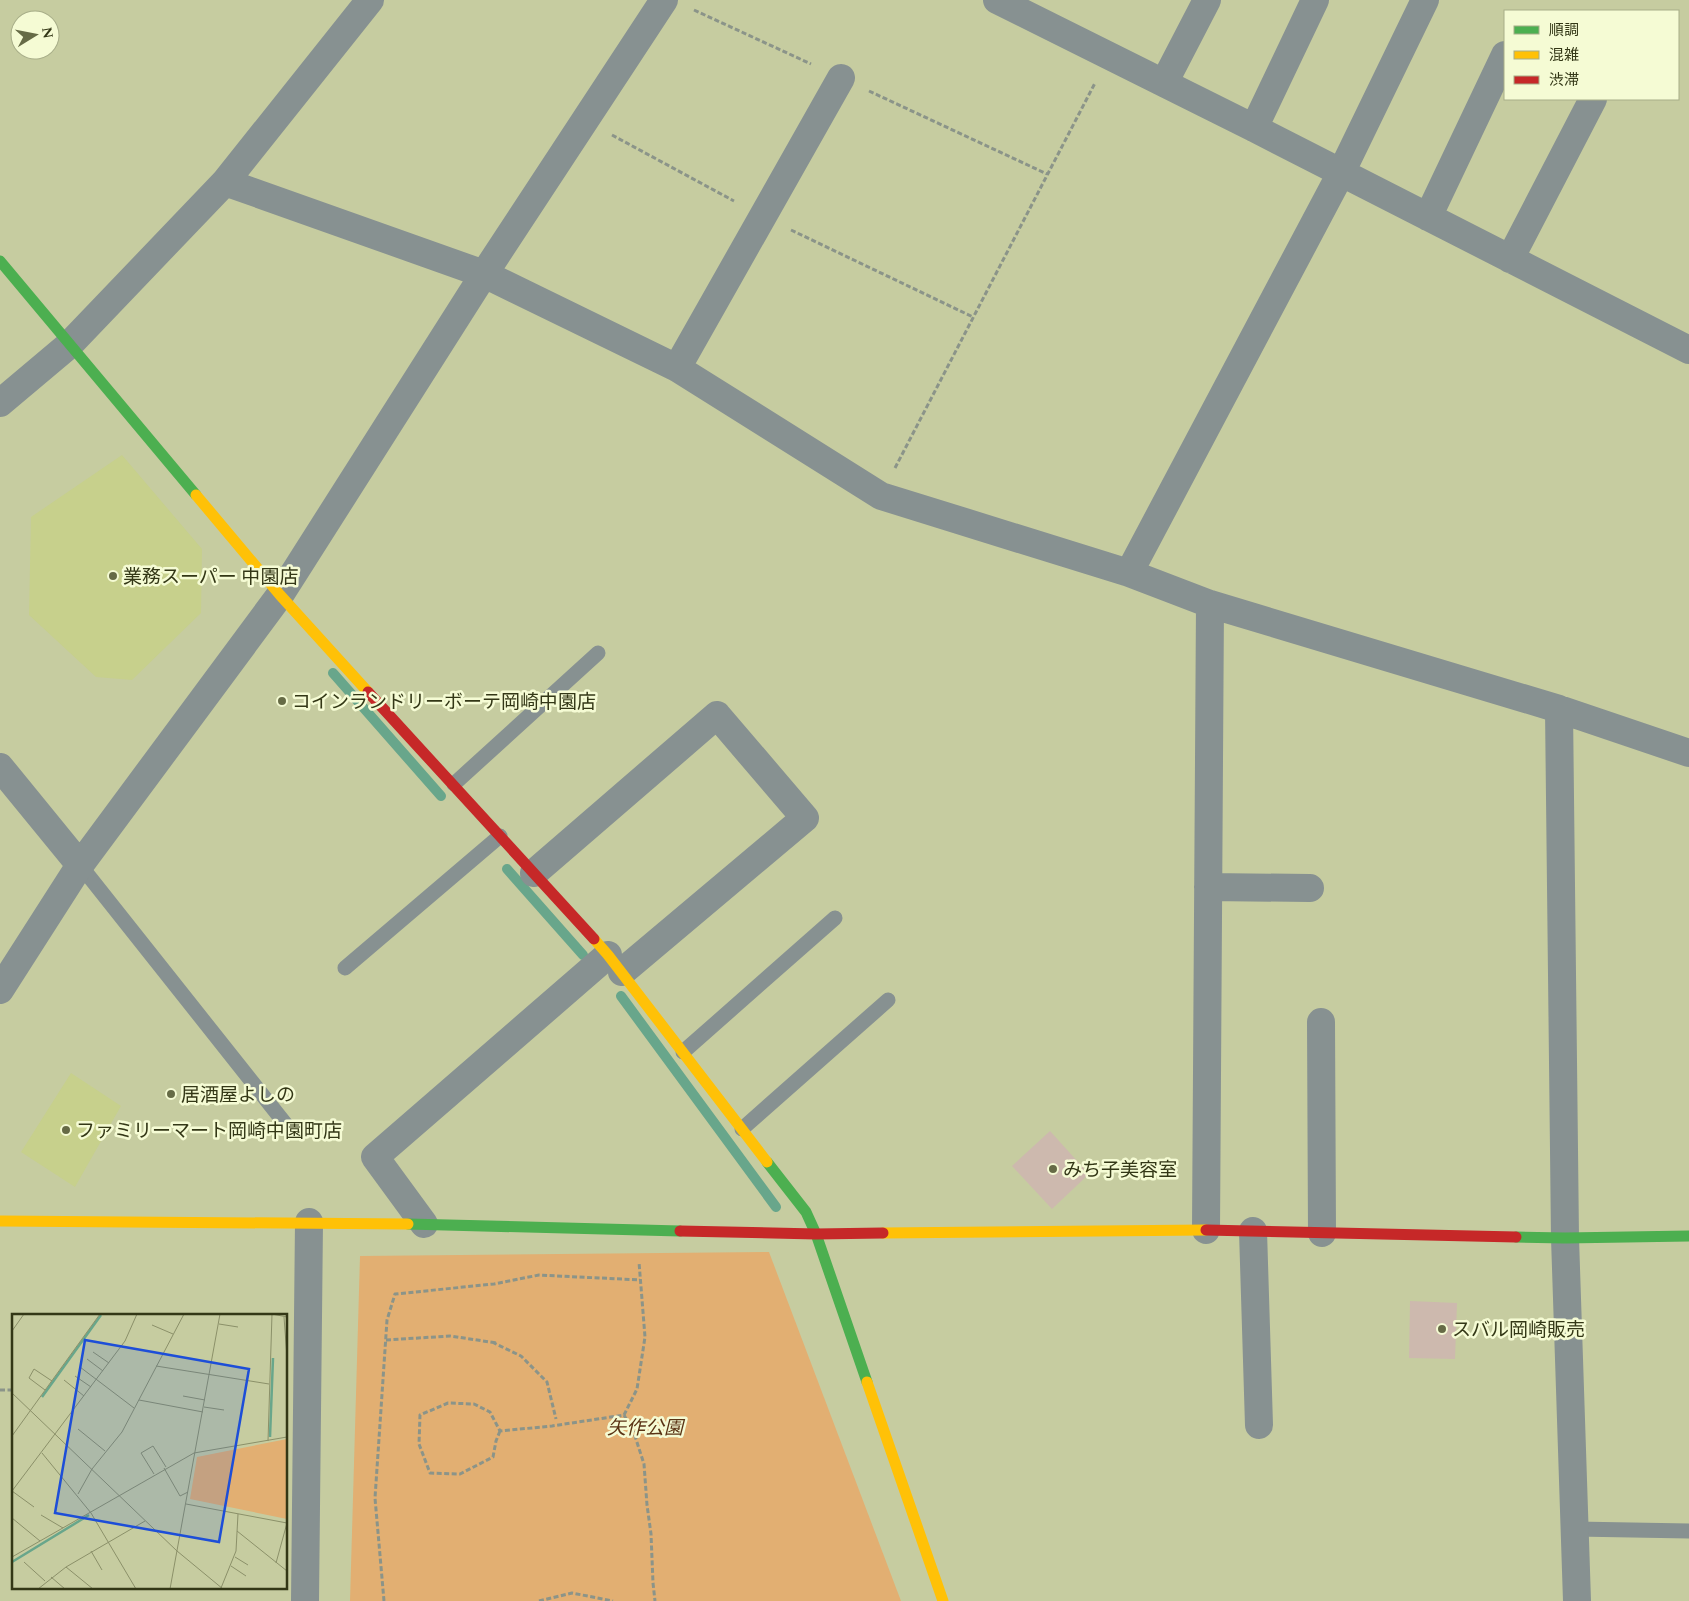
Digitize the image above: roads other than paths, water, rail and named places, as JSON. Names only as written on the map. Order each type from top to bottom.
[{"type":"street","points":[[0,402],[69,345],[225,182],[370,0]]},
{"type":"street","points":[[0,990],[80,865],[280,595],[484,274],[664,0]]},
{"type":"street","points":[[997,0],[1254,128],[1689,350]]},
{"type":"street","points":[[1164,83],[1207,0]]},
{"type":"street","points":[[1254,128],[1315,0]]},
{"type":"street","points":[[1129,573],[1341,173],[1425,0]]},
{"type":"street","points":[[1428,217],[1504,57]]},
{"type":"street","points":[[677,368],[841,78]]},
{"type":"street","points":[[1510,259],[1592,100]]},
{"type":"street","points":[[225,182],[484,274],[677,368],[881,496],[1129,573],[1210,604],[1559,709],[1689,753]]},
{"type":"street","points":[[0,261],[280,595],[454,784],[615,964],[806,1212],[816,1234],[943,1601]]},
{"type":"street","points":[[1206,1230],[1210,604]]},
{"type":"street","points":[[1559,709],[1565,1238],[1577,1601]]},
{"type":"street","points":[[424,1224],[375,1158],[615,964],[804,818],[717,715],[534,873]]},
{"type":"street","points":[[0,767],[80,865]]},
{"type":"street","points":[[1208,887],[1310,888]]},
{"type":"street","points":[[1322,1022],[1322,1232]]},
{"type":"street","points":[[0,1221],[309,1222],[816,1234],[1206,1230],[1565,1238],[1689,1236]]},
{"type":"street","points":[[305,1601],[309,1222]]},
{"type":"street","points":[[1253,1231],[1259,1425]]},
{"type":"lane","points":[[454,784],[598,653]]},
{"type":"lane","points":[[345,968],[500,836]]},
{"type":"lane","points":[[80,865],[291,1130]]},
{"type":"lane","points":[[683,1052],[835,918]]},
{"type":"lane","points":[[742,1129],[888,1000]]},
{"type":"lane","points":[[1574,1529],[1689,1531]]},
{"type":"waterway","points":[[333,673],[441,796]]},
{"type":"waterway","points":[[507,869],[583,955]]},
{"type":"waterway","points":[[621,996],[776,1207]]},
{"type":"place","name":"業務スーパー 中園店","points":[[113,576]]},
{"type":"place","name":"コインランドリーボーテ岡崎中園店","points":[[282,701]]},
{"type":"place","name":"居酒屋よしの","points":[[171,1094]]},
{"type":"place","name":"ファミリーマート岡崎中園町店","points":[[66,1130]]},
{"type":"place","name":"みち子美容室","points":[[1053,1169]]},
{"type":"place","name":"スバル岡崎販売","points":[[1442,1329]]},
{"type":"park label","name":"矢作公園","points":[[645,1427]]}]
